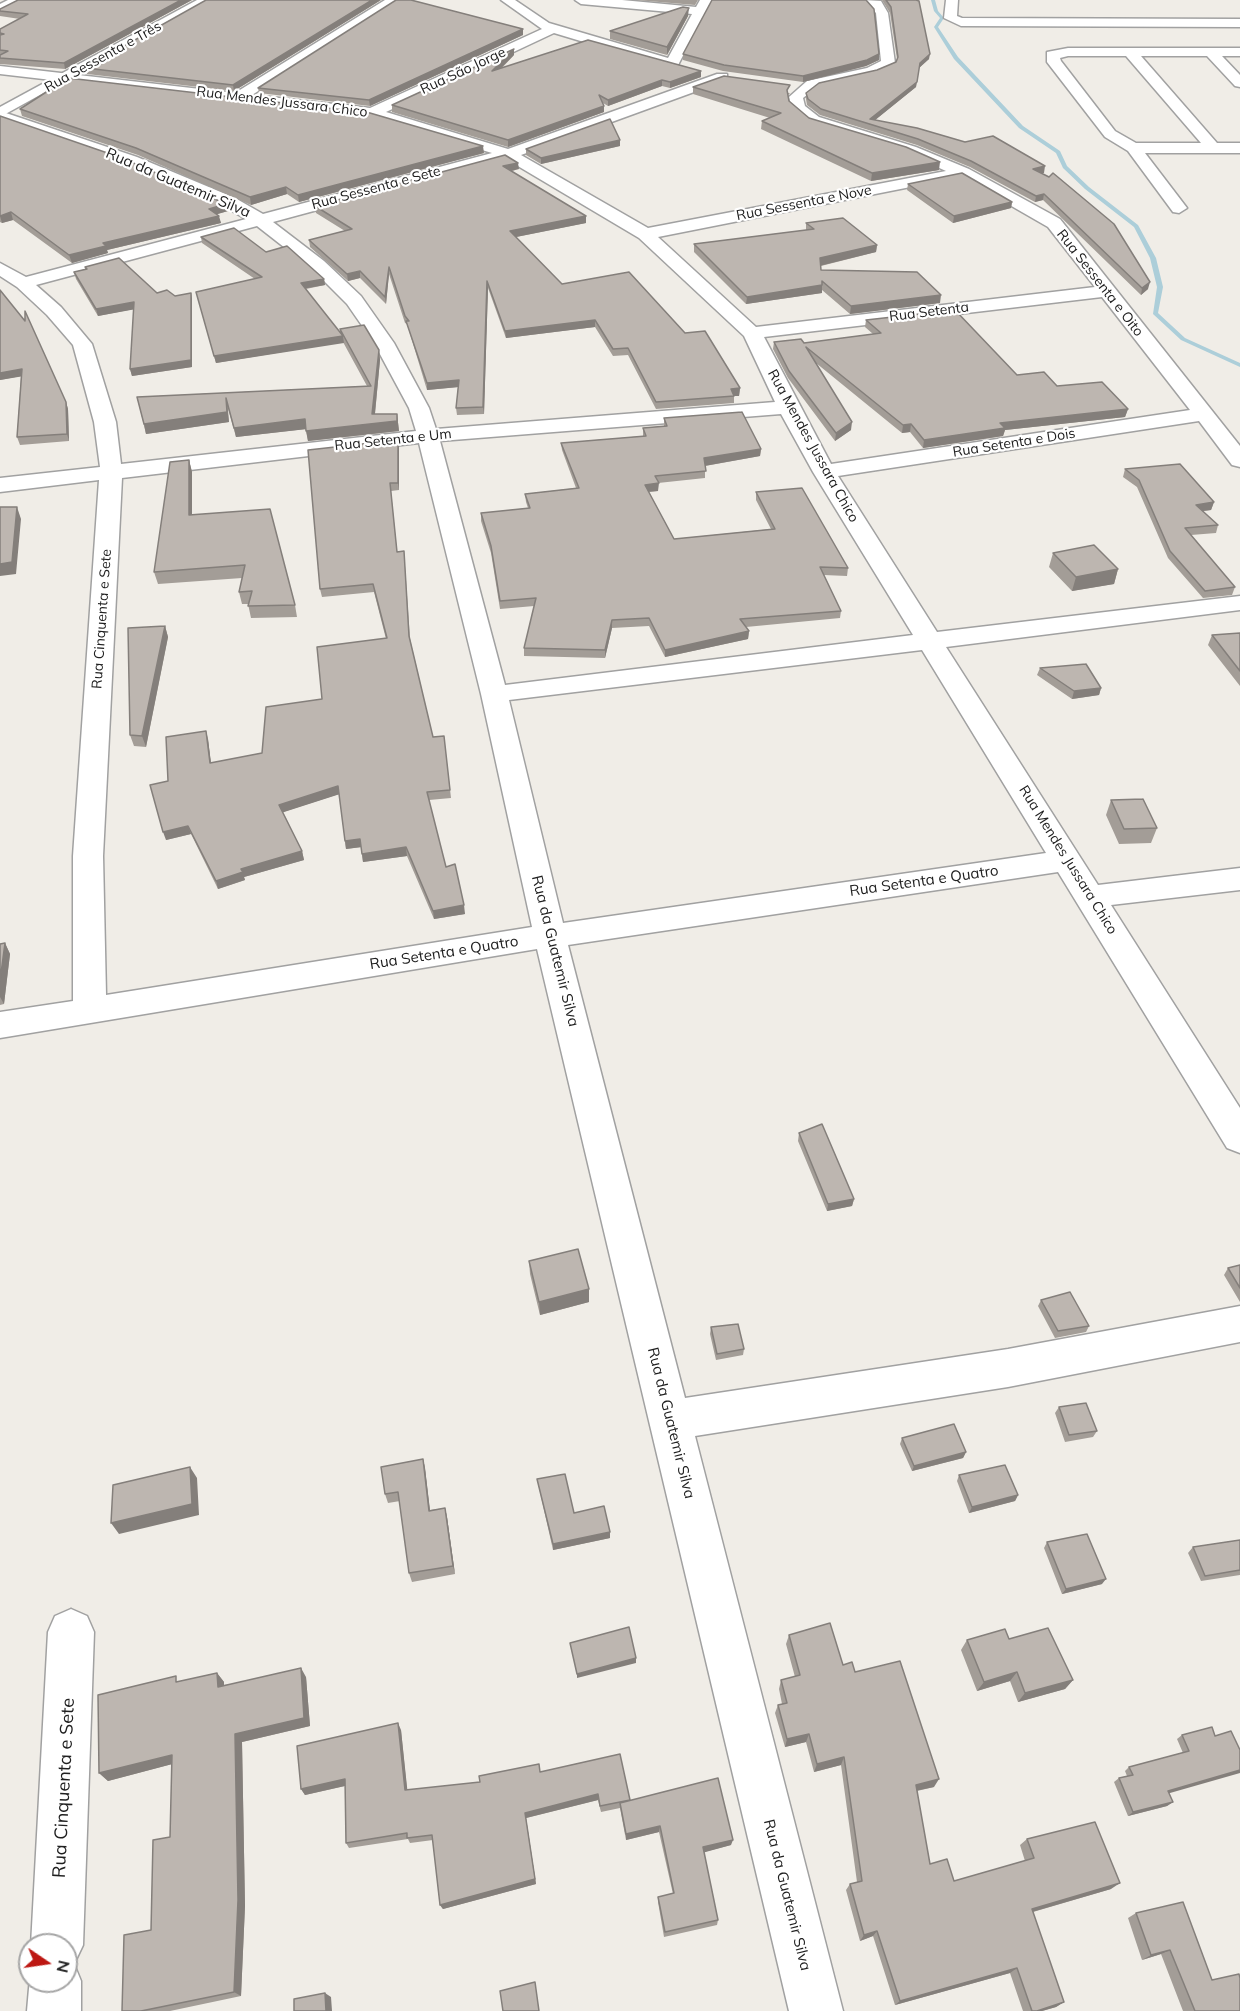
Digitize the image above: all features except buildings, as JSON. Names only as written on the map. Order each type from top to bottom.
[{"type":"street","points":[[0,9],[18,0]]},
{"type":"street","name":"Rua Sessenta e Três","points":[[0,114],[206,0]]},
{"type":"street","points":[[240,96],[394,0]]},
{"type":"street","points":[[507,0],[553,29],[677,65],[703,5],[581,0]]},
{"type":"street","points":[[782,85],[803,88],[828,79],[882,68],[888,63],[882,13],[877,4],[869,0]]},
{"type":"street","points":[[952,0],[950,18],[961,22],[1240,23]]},
{"type":"street","name":"Rua São Jorge","points":[[372,113],[553,29]]},
{"type":"street","points":[[1129,51],[1215,148]]},
{"type":"street","points":[[1179,208],[1133,148],[1110,134],[1051,58],[1058,52],[1240,52]]},
{"type":"street","points":[[1211,52],[1240,82]]},
{"type":"street","name":"Rua Mendes Jussara Chico","points":[[2,71],[240,96],[372,113],[473,141],[508,154],[645,234],[752,333],[824,472],[1240,1138]]},
{"type":"street","points":[[702,72],[740,80]]},
{"type":"street","name":"Rua Sessenta e Sete","points":[[23,283],[508,154],[722,77]]},
{"type":"street","name":"Rua Sessenta e Oito","points":[[803,88],[796,97],[796,103],[807,117],[911,150],[963,172],[1054,223],[1105,291],[1240,460]]},
{"type":"street","name":"Rua da Guatemir Silva","points":[[0,114],[131,160],[229,202],[259,219],[318,265],[364,313],[384,343],[419,408],[495,694],[550,936],[816,2011]]},
{"type":"street","points":[[1133,148],[1215,148],[1237,152]]},
{"type":"street","name":"Rua Sessenta e Nove","points":[[645,234],[963,172]]},
{"type":"street","name":"Rua Cinquenta e Sete","points":[[0,268],[23,283],[54,310],[81,344],[105,422],[111,471],[88,856],[90,1010]]},
{"type":"street","name":"Rua Setenta","points":[[752,333],[1105,291]]},
{"type":"street","name":"Rua Setenta e Um","points":[[0,485],[428,436],[788,406]]},
{"type":"street","name":"Rua Setenta e Dois","points":[[824,472],[1204,414]]},
{"type":"street","points":[[495,694],[1240,603]]},
{"type":"street","name":"Rua Setenta e Quatro","points":[[0,1025],[550,936],[1067,861]]},
{"type":"street","points":[[1091,897],[1240,879]]},
{"type":"street","points":[[670,1420],[1008,1368],[1240,1324]]},
{"type":"street","name":"Rua Cinquenta e Sete","points":[[57,1933],[70,1632]]},
{"type":"street","points":[[54,2011],[55,1993]]},
{"type":"waterway","points":[[933,0],[936,11],[942,18],[936,27],[956,58],[1021,127],[1058,152],[1065,167],[1087,188],[1136,226],[1153,258],[1160,287],[1155,313],[1183,339],[1240,365]]}]
